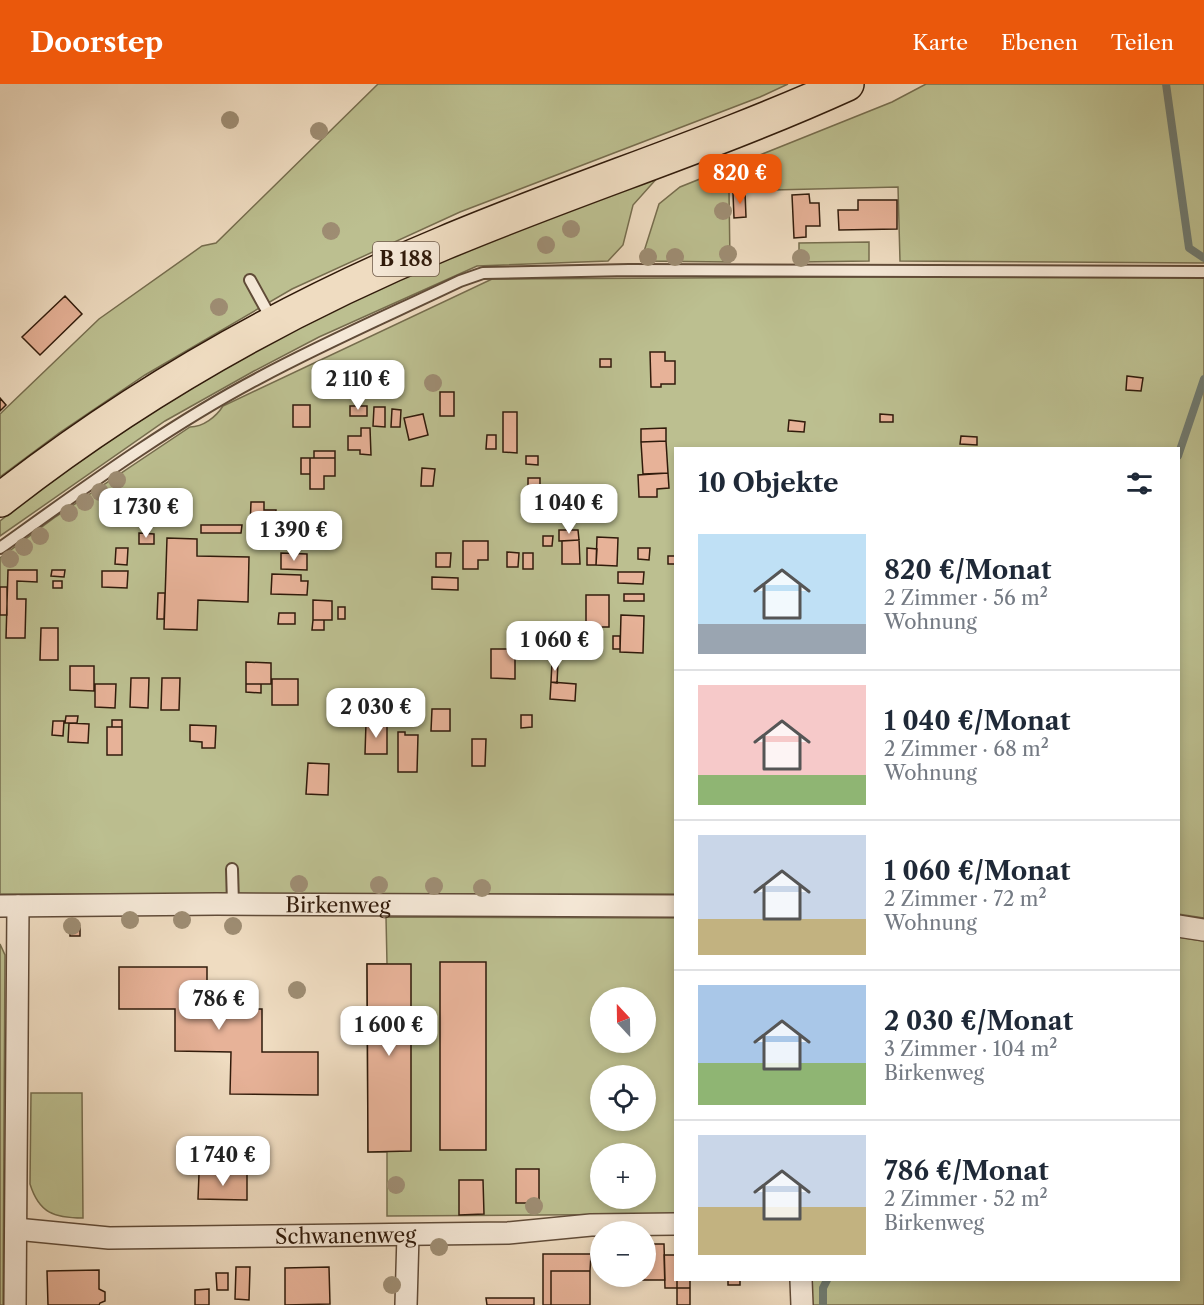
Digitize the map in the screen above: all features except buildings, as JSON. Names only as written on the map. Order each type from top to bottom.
[{"type":"main road","name":"B 188","points":[[0,500],[128,408],[229,347],[375,273],[444,243],[733,131],[847,84]]},
{"type":"street","name":"Birkenweg","points":[[9,906],[233,904],[674,906]]},
{"type":"street","points":[[9,906],[16,1229],[15,1305]]},
{"type":"street","points":[[1180,926],[1204,930]]},
{"type":"street","name":"Schwanenweg","points":[[16,1229],[109,1238],[508,1233],[591,1225],[674,1224]]},
{"type":"street","points":[[406,1305],[408,1235]]},
{"type":"street","points":[[801,1281],[802,1305]]},
{"type":"lane","points":[[0,548],[171,429],[257,378],[333,340],[460,281],[483,273],[629,270],[1204,272]]},
{"type":"lane","points":[[250,280],[274,323]]},
{"type":"lane","points":[[232,869],[233,904]]},
{"type":"green space","points":[[378,84],[788,84],[760,97],[460,212],[292,289],[145,375],[59,433],[0,477],[0,414],[99,319],[202,246],[216,243]]},
{"type":"green space","points":[[926,84],[1204,84],[1204,263],[900,261],[898,187],[729,191],[730,262],[641,261],[659,204],[680,187],[892,102]]},
{"type":"green space","points":[[659,176],[633,205],[623,245],[608,261],[477,266],[319,337],[165,421],[0,536],[0,521],[95,451],[194,387],[296,329],[434,263]]},
{"type":"green space","points":[[869,242],[869,261],[799,262],[799,243]]},
{"type":"green space","points":[[1204,275],[1204,918],[1180,914],[1180,447],[674,447],[674,894],[0,894],[0,558],[54,518],[190,427],[209,421],[223,406],[492,279]]},
{"type":"green space","points":[[386,917],[674,918],[674,1214],[387,1216],[387,1152],[368,1152],[367,964],[387,964]]},
{"type":"green space","points":[[1180,937],[1204,941],[1204,1305],[805,1305],[803,1281],[1180,1281]]},
{"type":"green space","points":[[0,944],[5,955],[3,1305],[0,1305]]},
{"type":"green space","points":[[31,1093],[82,1093],[83,1218],[64,1217],[49,1212],[38,1202],[34,1194],[30,1184]]},
{"type":"waterway","points":[[1166,84],[1189,248],[1204,258]]},
{"type":"waterway","points":[[1180,450],[1204,379]]},
{"type":"waterway","points":[[823,1305],[823,1288],[826,1281]]}]
